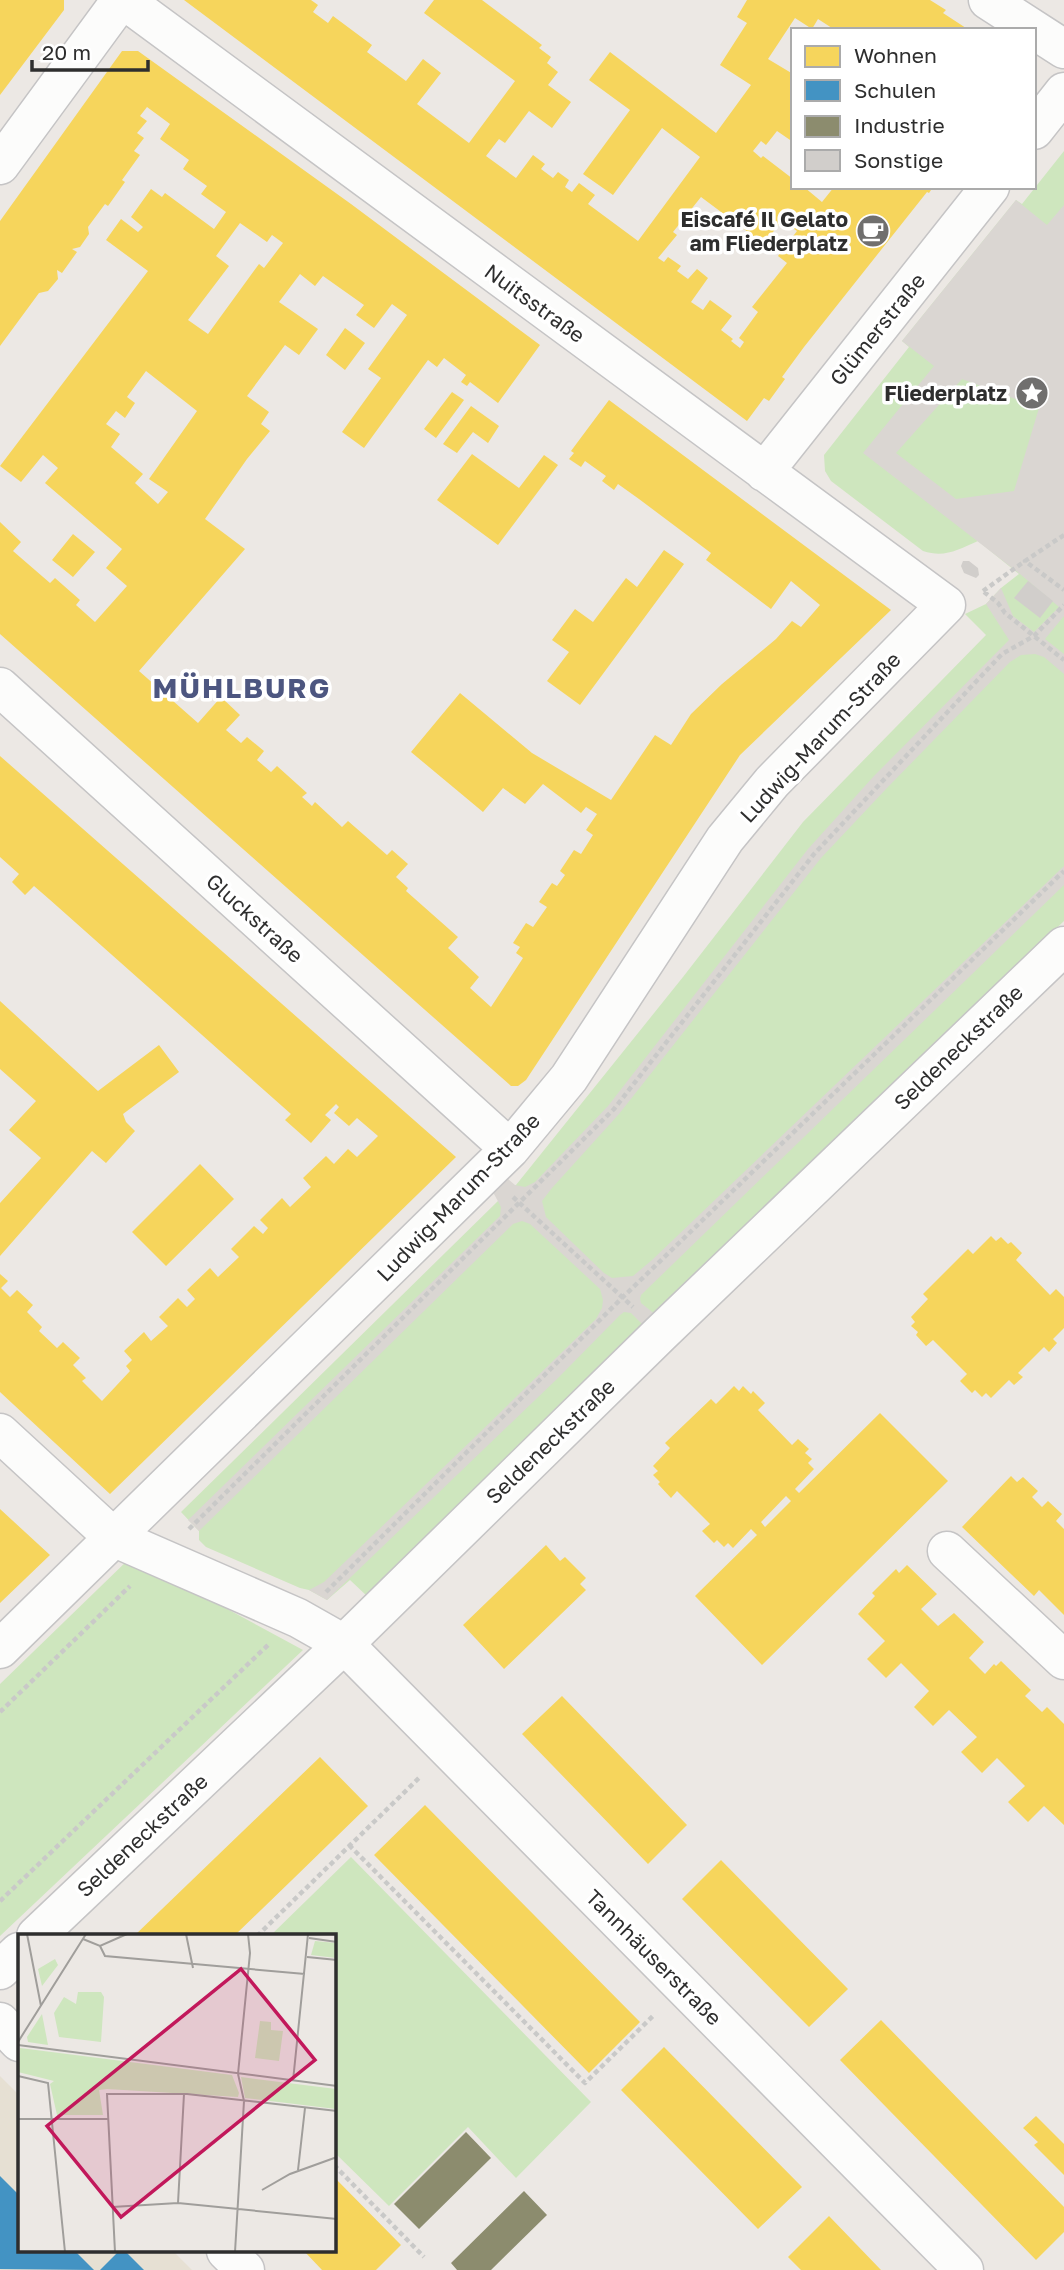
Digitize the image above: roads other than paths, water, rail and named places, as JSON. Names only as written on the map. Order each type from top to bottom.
[{"type":"street","points":[[0,165],[122,0]]},
{"type":"street","name":"Nuitsstraße","points":[[122,0],[946,605]]},
{"type":"street","points":[[988,0],[1031,28]]},
{"type":"street","points":[[1036,31],[1064,49]]},
{"type":"street","points":[[1036,128],[1064,92]]},
{"type":"street","name":"Glümerstraße","points":[[764,471],[988,189]]},
{"type":"street","name":"Ludwig-Marum-Straße","points":[[0,1649],[498,1161],[569,1078],[725,839],[772,782],[946,605]]},
{"type":"street","name":"Gluckstraße","points":[[0,687],[498,1161]]},
{"type":"street","name":"Seldeneckstraße","points":[[38,1934],[344,1644],[660,1334],[1064,946]]},
{"type":"street","points":[[0,1433],[113,1537]]},
{"type":"street","name":"Tannhäuserstraße","points":[[113,1537],[298,1618],[344,1644],[964,2270]]},
{"type":"street","points":[[947,1551],[1064,1660]]},
{"type":"street","points":[[0,1970],[18,1953]]},
{"type":"street","points":[[0,2022],[18,2041]]},
{"type":"street","points":[[227,2252],[245,2270]]},
{"type":"place","name":"Eiscafé Il Gelato am Fliederplatz","points":[[873,231]]},
{"type":"place","name":"Fliederplatz","points":[[1032,393]]},
{"type":"district","name":"MÜHLBURG","points":[[242,687]]}]
